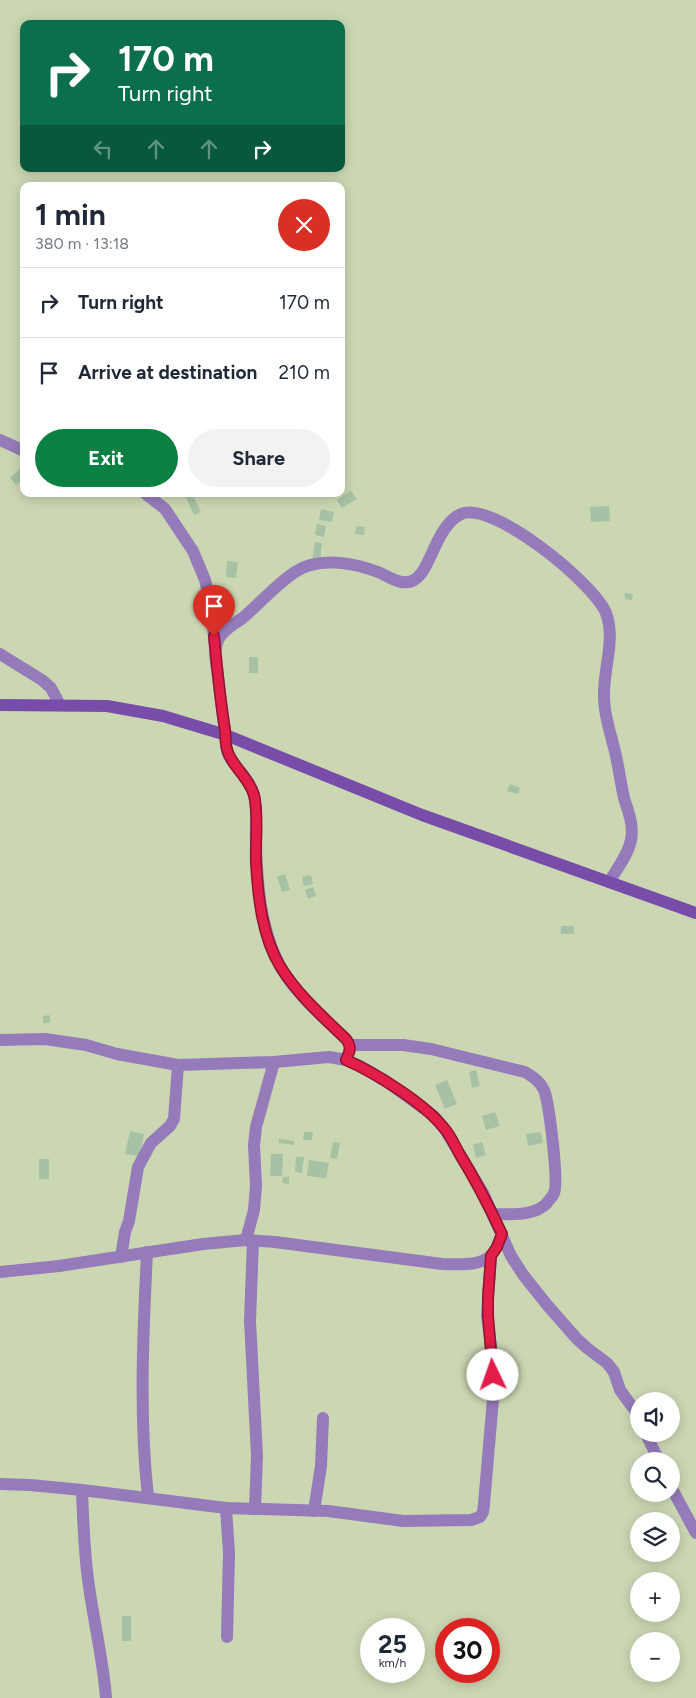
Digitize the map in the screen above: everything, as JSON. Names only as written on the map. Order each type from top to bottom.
[{"type":"street","points":[[0,440],[20,449]]},
{"type":"street","points":[[150,497],[165,509],[193,551],[205,580],[209,597],[226,748],[254,794],[256,863],[260,903],[269,942],[280,965],[299,992],[350,1045],[351,1050],[346,1060]]},
{"type":"street","points":[[215,651],[218,640],[227,628],[244,617],[298,569],[327,563],[350,564],[399,582],[410,583],[420,576],[437,540],[448,524],[462,514],[474,512],[518,532],[566,566],[592,593],[605,610],[610,626],[604,697],[608,725],[616,754],[624,798],[631,818],[632,838],[625,855],[609,882]]},
{"type":"street","points":[[0,654],[42,680],[51,688],[60,705]]},
{"type":"street","points":[[0,705],[107,706],[164,716],[226,735],[422,815],[696,913]]},
{"type":"street","points":[[0,1040],[45,1039],[86,1044],[117,1054],[178,1065],[274,1062],[329,1057],[346,1060],[360,1066],[387,1082],[434,1116],[444,1128],[483,1193],[511,1256],[524,1276],[577,1339],[607,1362],[614,1372],[620,1390],[630,1404]]},
{"type":"street","points":[[350,1045],[404,1045],[430,1049],[525,1072],[538,1081],[544,1090],[550,1127],[556,1175],[555,1193],[547,1204],[536,1210],[519,1214],[492,1214]]},
{"type":"street","points":[[255,1509],[256,1456],[250,1321],[250,1240],[256,1186],[255,1136],[274,1062]]},
{"type":"street","points":[[121,1257],[125,1232],[130,1221],[138,1167],[151,1143],[170,1126],[174,1119],[178,1065]]},
{"type":"street","points":[[0,1272],[59,1266],[203,1244],[250,1240],[442,1264],[464,1264],[480,1262],[491,1256],[502,1234]]},
{"type":"street","points":[[146,1252],[142,1422],[148,1497]]},
{"type":"street","points":[[0,1484],[30,1485],[148,1497],[226,1508],[328,1511],[403,1520],[464,1520],[480,1517],[483,1512],[493,1399],[492,1354],[488,1316],[491,1256]]},
{"type":"street","points":[[314,1511],[321,1466],[323,1418]]},
{"type":"street","points":[[82,1490],[88,1580],[101,1652],[106,1698]]},
{"type":"street","points":[[679,1502],[696,1533]]},
{"type":"street","points":[[226,1508],[229,1553],[227,1637]]},
{"type":"building","points":[[20,469],[20,482],[16,485],[10,478]]},
{"type":"building","points":[[351,491],[357,499],[342,508],[337,500],[345,497],[345,495]]},
{"type":"building","points":[[194,497],[201,512],[194,515],[186,498]]},
{"type":"building","points":[[609,506],[610,521],[591,522],[590,507]]},
{"type":"building","points":[[321,509],[334,512],[332,522],[319,520]]},
{"type":"building","points":[[317,524],[326,526],[324,537],[315,535]]},
{"type":"building","points":[[357,526],[365,527],[364,535],[355,534]]},
{"type":"building","points":[[315,542],[322,543],[320,562],[312,561]]},
{"type":"building","points":[[227,561],[238,562],[236,578],[226,577]]},
{"type":"building","points":[[625,593],[633,594],[632,600],[625,599]]},
{"type":"building","points":[[249,657],[258,657],[258,673],[249,673]]},
{"type":"building","points":[[510,784],[520,788],[518,794],[507,791]]},
{"type":"building","points":[[285,874],[290,890],[282,892],[277,877]]},
{"type":"building","points":[[311,875],[313,884],[304,886],[302,877]]},
{"type":"building","points":[[313,887],[316,896],[308,899],[305,890]]},
{"type":"building","points":[[561,926],[574,926],[574,934],[561,934]]},
{"type":"building","points":[[50,1015],[50,1023],[43,1023],[43,1016]]},
{"type":"building","points":[[476,1070],[480,1086],[472,1088],[469,1072]]},
{"type":"building","points":[[447,1080],[457,1104],[445,1109],[435,1085]]},
{"type":"building","points":[[495,1112],[500,1126],[486,1130],[482,1116]]},
{"type":"building","points":[[130,1131],[144,1134],[140,1156],[125,1154]]},
{"type":"building","points":[[304,1132],[313,1132],[312,1140],[303,1140]]},
{"type":"building","points":[[541,1132],[543,1143],[528,1146],[526,1134]]},
{"type":"building","points":[[279,1139],[294,1141],[294,1145],[279,1143]]},
{"type":"building","points":[[333,1142],[340,1143],[337,1159],[330,1158]]},
{"type":"building","points":[[482,1142],[486,1155],[476,1158],[473,1145]]},
{"type":"building","points":[[271,1154],[283,1154],[282,1176],[270,1176]]},
{"type":"building","points":[[296,1157],[304,1157],[302,1173],[295,1172]]},
{"type":"building","points":[[39,1159],[49,1159],[49,1179],[39,1179]]},
{"type":"building","points":[[309,1160],[329,1163],[326,1178],[307,1176]]},
{"type":"building","points":[[283,1177],[289,1177],[289,1184],[282,1183]]},
{"type":"building","points":[[122,1616],[131,1616],[131,1641],[122,1641]]},
{"type":"route","points":[[214,636],[226,748],[254,794],[256,863],[260,903],[269,942],[280,965],[299,992],[346,1039],[351,1050],[346,1060],[387,1082],[434,1116],[444,1128],[483,1193],[502,1234],[491,1256],[488,1297],[493,1375]]}]
